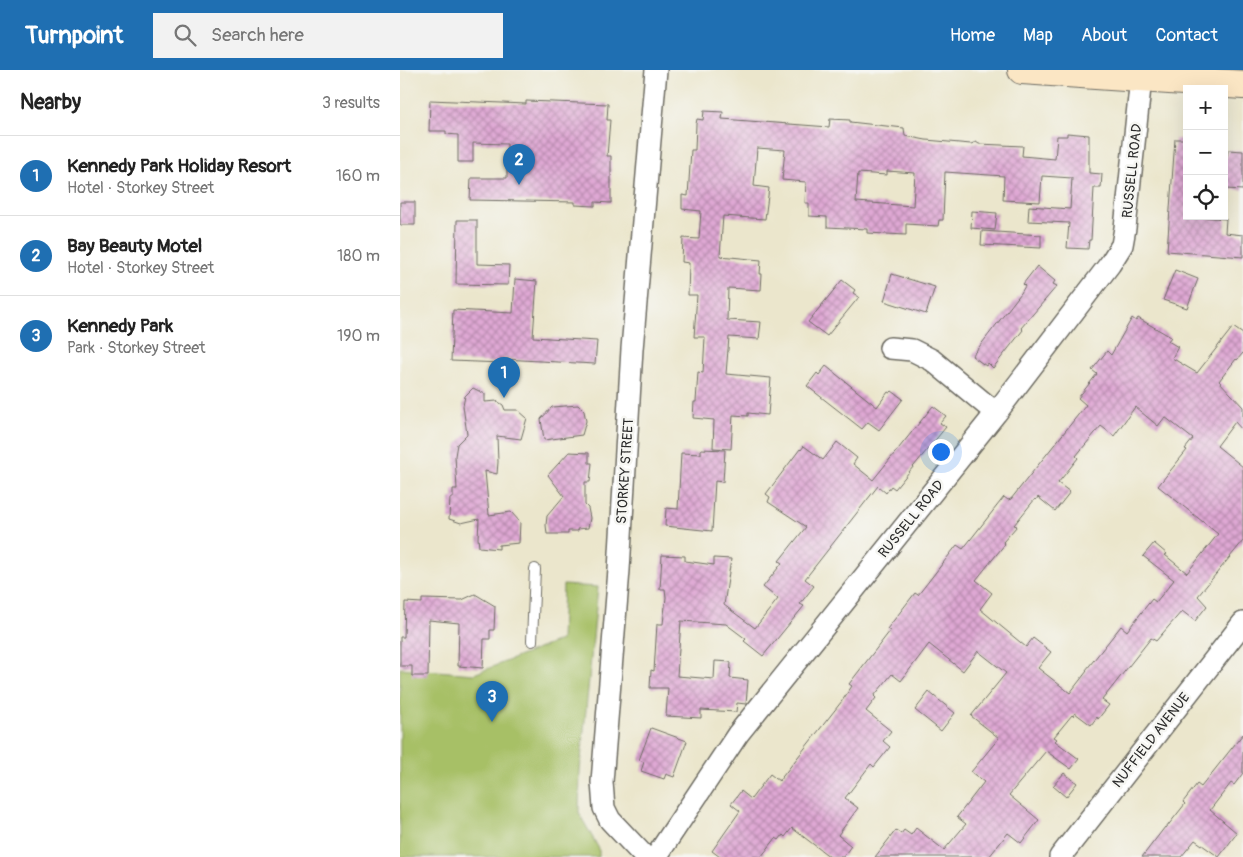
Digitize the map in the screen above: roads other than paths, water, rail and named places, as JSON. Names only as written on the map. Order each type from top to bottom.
[{"type":"main road","points":[[1022,70],[1243,85]]},
{"type":"street","name":"STORKEY STREET","points":[[645,857],[610,820],[604,808],[602,782],[619,570],[632,349],[656,70]]},
{"type":"street","name":"RUSSELL ROAD","points":[[656,857],[738,734],[996,413],[1110,264],[1122,245],[1141,78]]},
{"type":"street","points":[[890,348],[912,350],[932,360],[996,413]]},
{"type":"street","name":"NUFFIELD AVENUE","points":[[1060,857],[1243,624]]},
{"type":"lane","points":[[532,641],[535,569]]},
{"type":"place","name":"Bay Beauty Motel","points":[[519,185]]},
{"type":"place","name":"Kennedy Park Holiday Resort","points":[[504,398]]},
{"type":"place","name":"Kennedy Park","points":[[492,722]]}]
